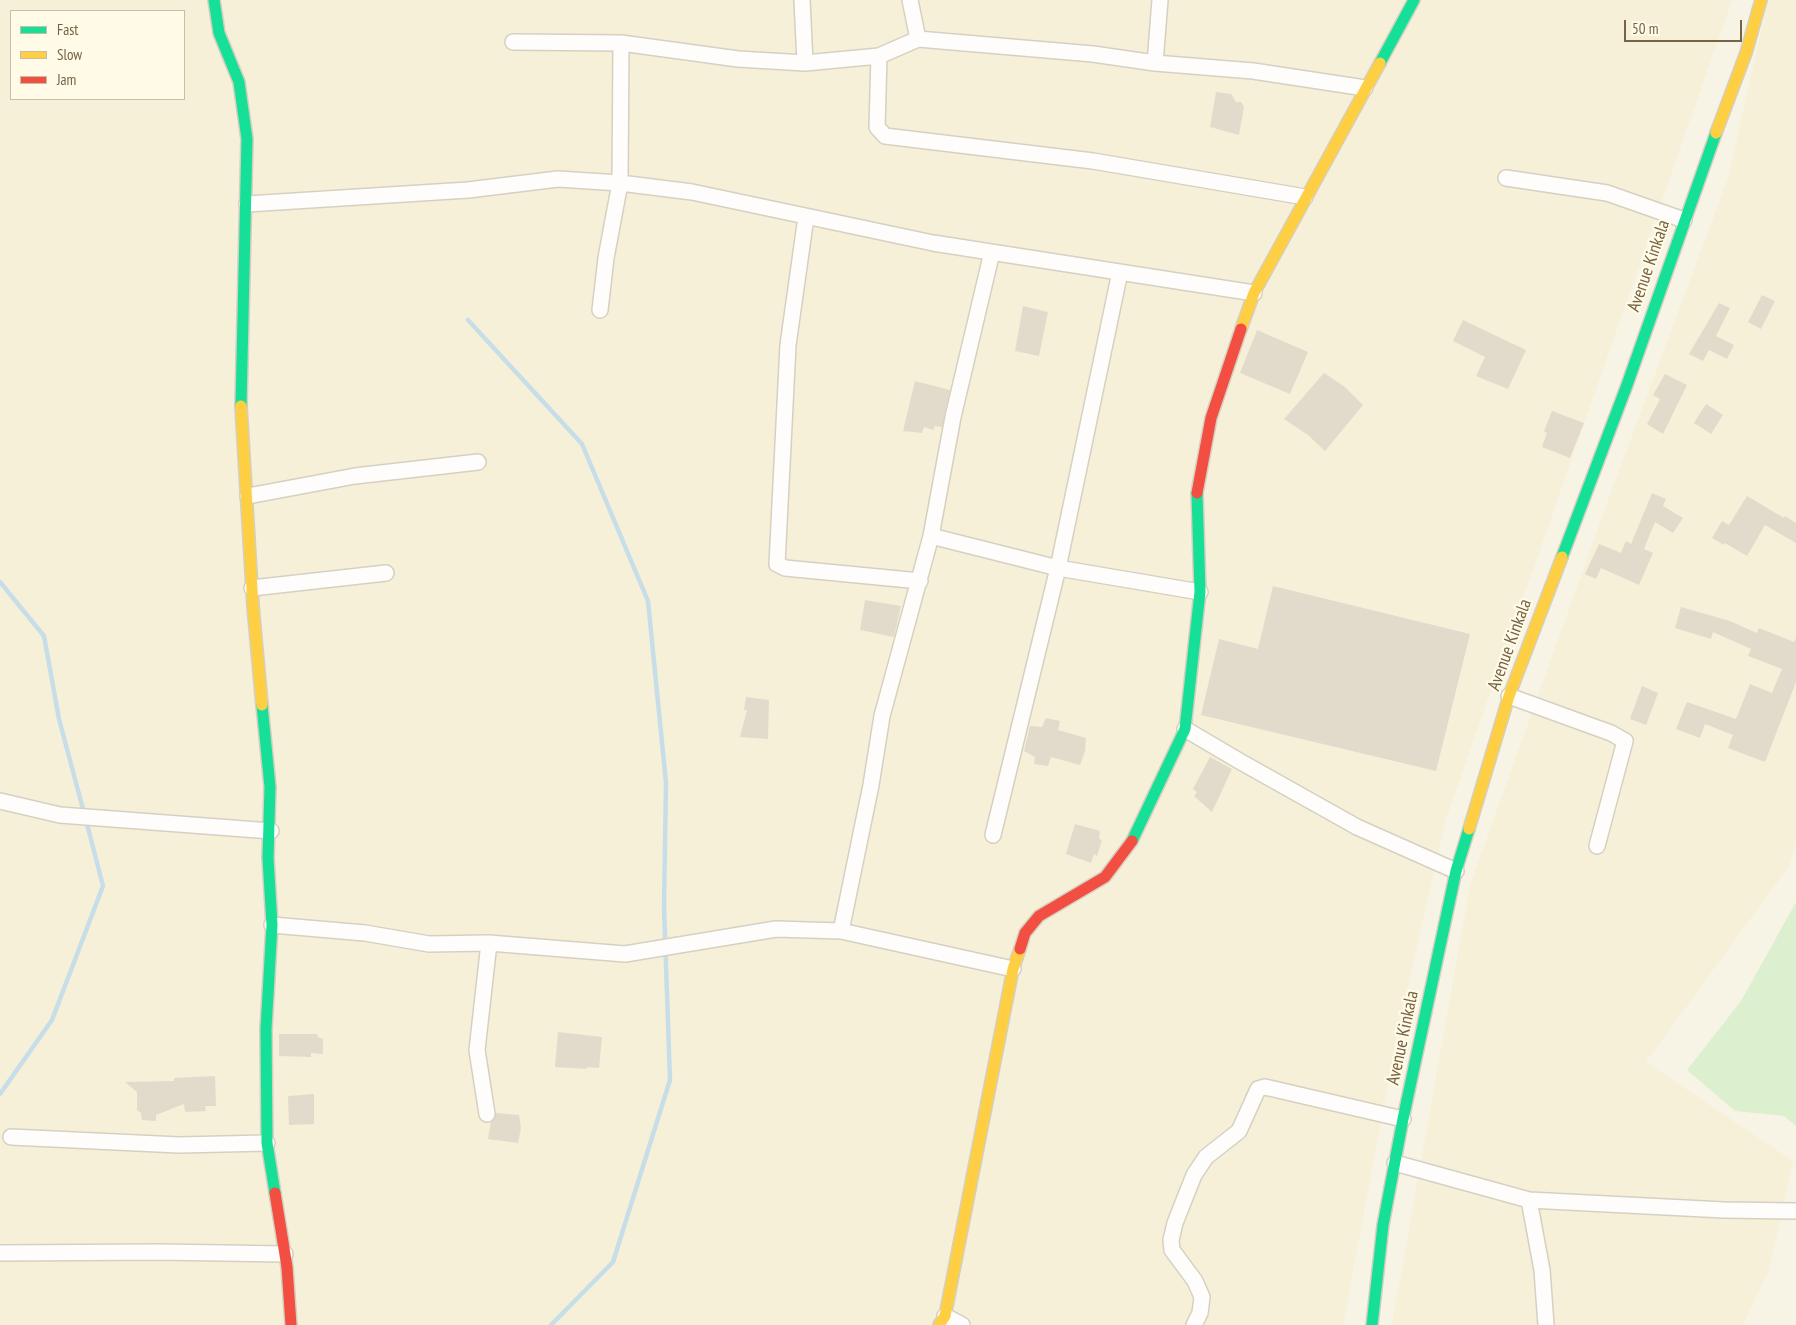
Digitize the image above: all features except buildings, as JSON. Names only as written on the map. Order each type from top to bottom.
[{"type":"street","points":[[214,0],[219,33],[238,82],[247,139],[241,428],[248,496],[252,588],[270,786],[271,831],[268,858],[272,925],[266,1029],[267,1143],[285,1254],[292,1325]]},
{"type":"street","points":[[802,0],[805,63]]},
{"type":"street","points":[[910,0],[918,39]]},
{"type":"street","points":[[1155,63],[1160,0]]},
{"type":"street","points":[[962,1325],[942,1320],[1013,969],[1026,933],[1039,916],[1105,877],[1129,847],[1185,729],[1200,592],[1197,524],[1199,482],[1211,418],[1254,293],[1414,0]]},
{"type":"street","name":"Avenue Kinkala","points":[[1372,1325],[1383,1225],[1403,1119],[1456,871],[1509,696],[1627,385],[1684,220],[1746,53],[1761,0]]},
{"type":"street","points":[[513,42],[621,42],[738,59],[805,63],[880,56],[918,39],[1093,54],[1155,63],[1253,71],[1365,88]]},
{"type":"street","points":[[600,310],[606,258],[620,183],[621,42]]},
{"type":"street","points":[[880,56],[877,127],[885,136],[1093,161],[1305,197]]},
{"type":"street","points":[[247,204],[468,190],[558,178],[620,183],[692,192],[806,217],[992,252],[1254,293]]},
{"type":"street","points":[[1506,178],[1607,193],[1684,220]]},
{"type":"street","points":[[806,217],[788,345],[777,564],[785,568],[920,581]]},
{"type":"street","points":[[841,931],[871,785],[882,716],[931,536],[953,417],[992,252]]},
{"type":"street","points":[[993,835],[1058,568],[1120,272]]},
{"type":"street","points":[[248,496],[355,476],[478,462]]},
{"type":"street","points":[[931,536],[1058,568],[1200,592]]},
{"type":"street","points":[[252,588],[386,574]]},
{"type":"street","points":[[1509,696],[1611,733],[1625,741],[1597,846]]},
{"type":"street","points":[[1185,729],[1357,827],[1456,871]]},
{"type":"street","points":[[0,800],[60,815],[271,831]]},
{"type":"street","points":[[272,925],[365,933],[429,944],[489,943],[625,954],[776,929],[841,931],[1013,969]]},
{"type":"street","points":[[487,1114],[477,1050],[489,943]]},
{"type":"street","points":[[1194,1325],[1200,1313],[1202,1297],[1195,1281],[1172,1250],[1171,1240],[1175,1224],[1194,1175],[1206,1158],[1239,1131],[1258,1089],[1265,1086],[1403,1119]]},
{"type":"street","points":[[11,1137],[179,1145],[267,1143]]},
{"type":"street","points":[[1395,1163],[1529,1200],[1724,1210],[1796,1211]]},
{"type":"street","points":[[1529,1200],[1542,1270],[1546,1325]]},
{"type":"street","points":[[0,1253],[159,1252],[285,1254]]},
{"type":"shaded area","points":[[0,0],[1732,0],[1445,822],[1397,1036],[1343,1325],[0,1325]]},
{"type":"shaded area","points":[[1768,0],[1796,0],[1796,840],[1789,866],[1646,1062],[1793,1161],[1769,1270],[1743,1325],[1392,1325],[1470,885],[1611,492],[1728,178]]},
{"type":"green space","points":[[1796,902],[1796,1126],[1784,1116],[1735,1111],[1687,1070],[1741,1001]]},
{"type":"waterway","points":[[468,320],[582,444],[648,601],[666,783],[664,907],[670,1080],[613,1262],[551,1325]]},
{"type":"waterway","points":[[0,582],[44,636],[59,719],[84,813]]},
{"type":"waterway","points":[[0,1094],[52,1020],[103,886],[86,820]]},
{"type":"traffic: fast","points":[[214,0],[219,33],[239,82],[247,139],[241,406]]},
{"type":"traffic: fast","points":[[1380,63],[1414,0]]},
{"type":"traffic: fast","points":[[1562,557],[1627,385],[1716,133]]},
{"type":"traffic: fast","points":[[1132,841],[1185,729],[1200,592],[1197,493]]},
{"type":"traffic: fast","points":[[262,705],[270,787],[268,858],[272,925],[266,1029],[267,1143],[275,1193]]},
{"type":"traffic: fast","points":[[1372,1325],[1383,1225],[1403,1119],[1456,871],[1469,829]]},
{"type":"traffic: slow","points":[[1716,133],[1746,53],[1761,0]]},
{"type":"traffic: slow","points":[[1241,329],[1254,293],[1380,63]]},
{"type":"traffic: slow","points":[[241,406],[253,606],[262,705]]},
{"type":"traffic: slow","points":[[1469,829],[1509,696],[1562,557]]},
{"type":"traffic: slow","points":[[939,1325],[945,1316],[1013,969],[1020,949]]},
{"type":"traffic: jam","points":[[1197,493],[1211,418],[1241,329]]},
{"type":"traffic: jam","points":[[1020,949],[1025,933],[1039,916],[1105,877],[1132,841]]},
{"type":"traffic: jam","points":[[275,1193],[287,1267],[291,1325]]}]
